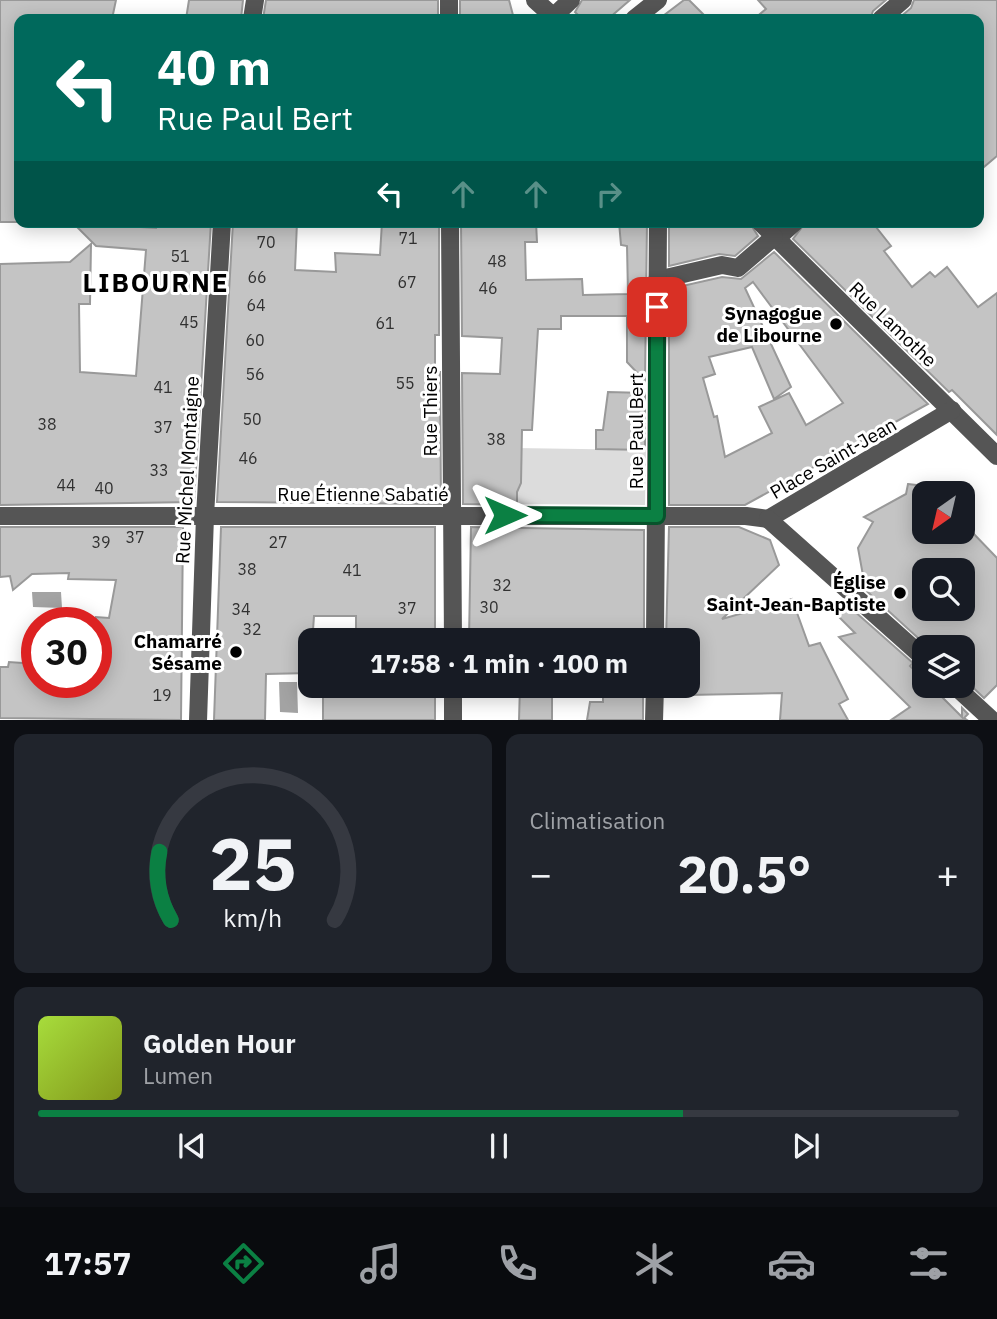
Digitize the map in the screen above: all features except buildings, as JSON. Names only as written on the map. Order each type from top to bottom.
[{"type":"street","points":[[535,0],[550,14]]},
{"type":"street","points":[[558,14],[571,0]]},
{"type":"street","points":[[640,14],[658,0]]},
{"type":"street","points":[[887,14],[903,0]]},
{"type":"street","name":"Rue Michel Montaigne","points":[[198,720],[205,516],[222,228]]},
{"type":"street","name":"Rue Thiers","points":[[450,228],[453,628]]},
{"type":"street","name":"Rue Paul Bert","points":[[655,628],[657,228]]},
{"type":"street","name":"Rue Lamothe","points":[[766,228],[997,456]]},
{"type":"street","points":[[657,280],[722,265],[737,268],[788,228]]},
{"type":"street","name":"Place Saint-Jean","points":[[912,647],[768,519],[934,424],[952,410]]},
{"type":"street","name":"Rue Étienne Sabatié","points":[[0,516],[746,516],[768,519]]},
{"type":"street","points":[[453,698],[453,720]]},
{"type":"street","points":[[654,720],[655,698]]},
{"type":"street","points":[[968,698],[993,720]]},
{"type":"shaded area","points":[[516,448],[646,450],[645,505],[517,504],[517,485],[521,483]]},
{"type":"shaded area","points":[[32,592],[61,592],[62,607],[33,607]]},
{"type":"shaded area","points":[[279,682],[297,682],[298,713],[280,712]]},
{"type":"place","name":"Synagogue de Libourne","points":[[836,324]]},
{"type":"place","name":"Église Saint-Jean-Baptiste","points":[[900,593]]},
{"type":"place","name":"Chamarré Sésame","points":[[236,652]]},
{"type":"district","name":"LIBOURNE","points":[[156,282]]},
{"type":"route","points":[[505,515],[657,516],[657,307]]}]
